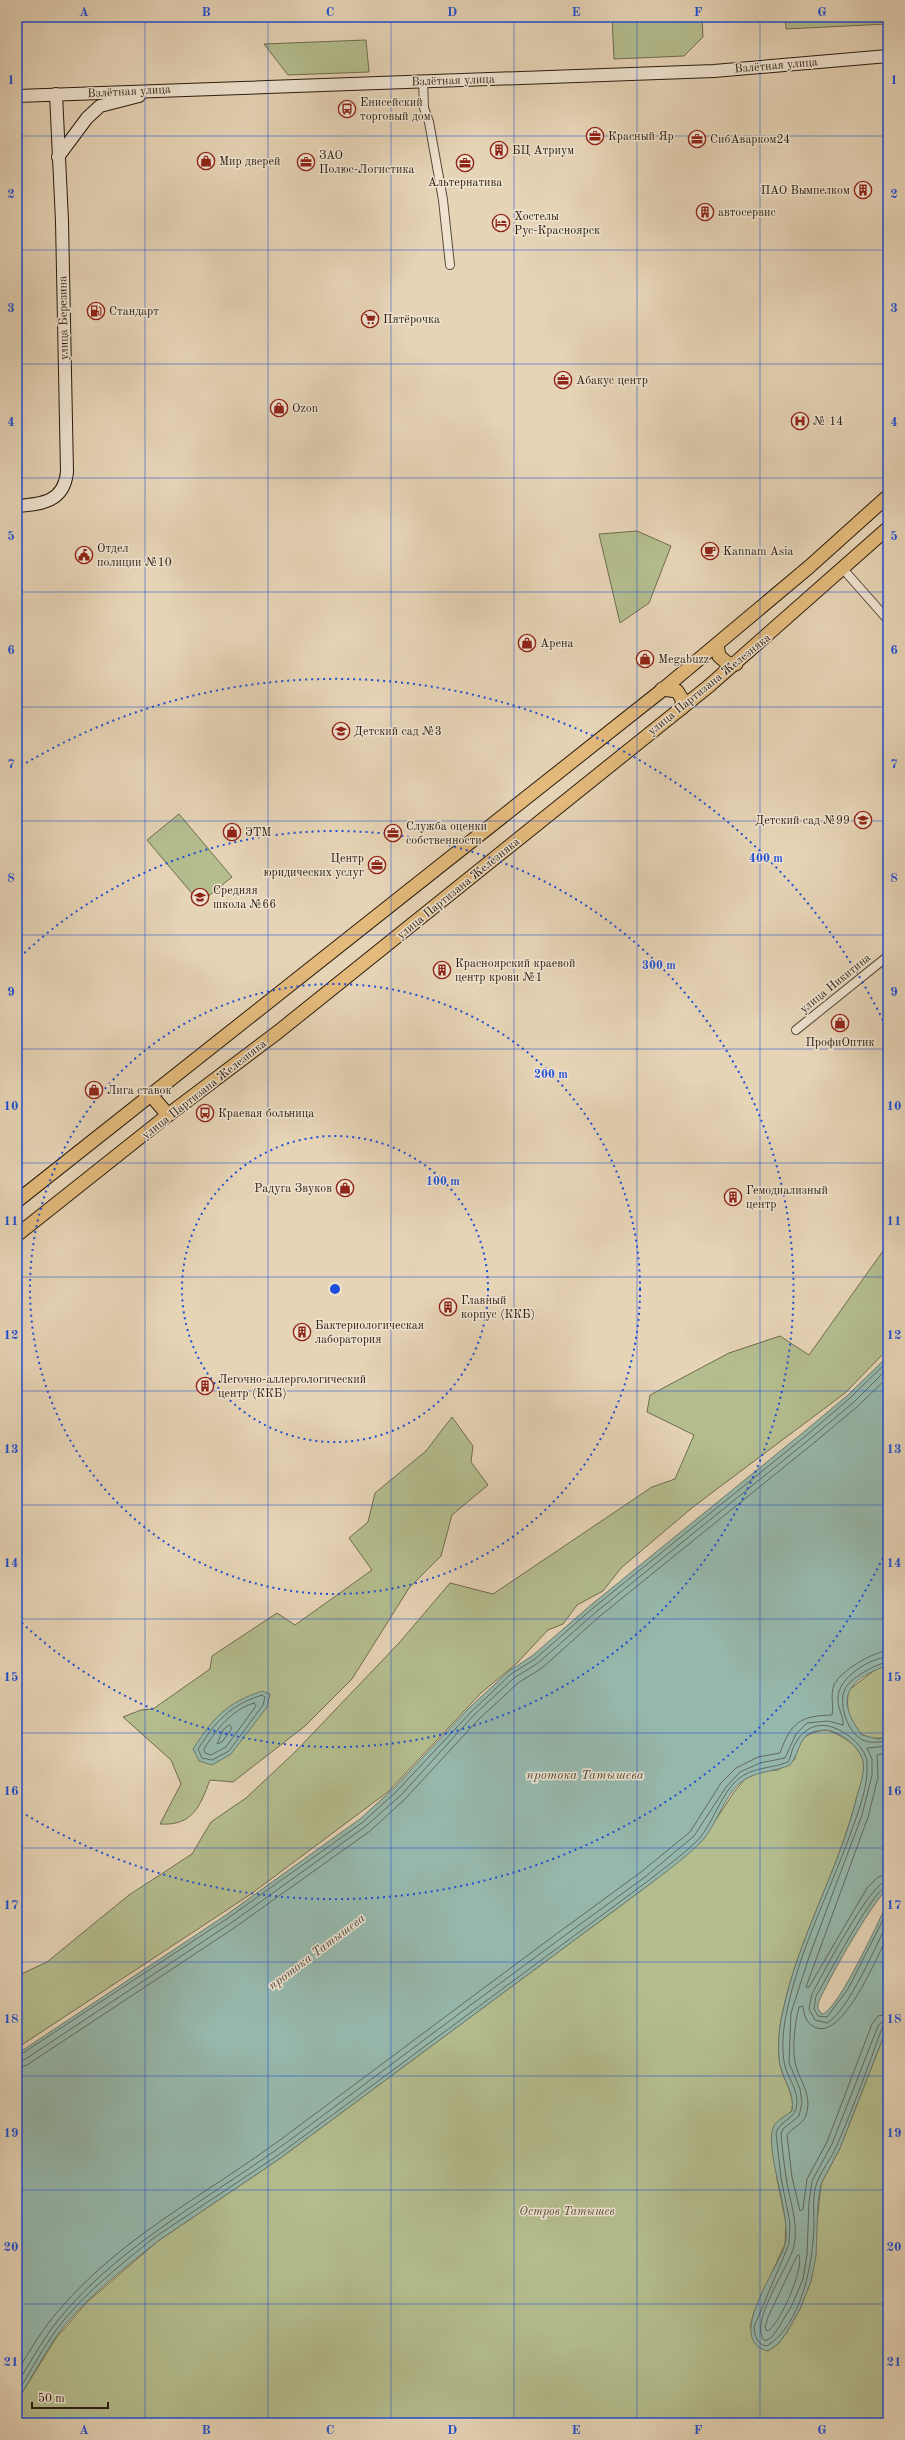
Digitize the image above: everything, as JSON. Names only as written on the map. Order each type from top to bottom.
[{"type":"main road","name":"Взлётная улица","points":[[17,96],[164,89],[714,70],[888,56]]},
{"type":"main road","points":[[58,157],[87,118],[100,106],[164,89]]},
{"type":"main road","name":"улица Березина","points":[[17,506],[37,505],[50,500],[61,492],[66,484],[62,221],[56,94]]},
{"type":"main road","name":"улица Партизана Железняка","points":[[17,1201],[103,1134],[150,1094],[387,910],[717,645],[809,567],[888,496]]},
{"type":"main road","name":"улица Партизана Железняка","points":[[17,1235],[168,1115],[284,1027],[682,708],[736,664],[888,528]]},
{"type":"main road","points":[[717,645],[719,656],[727,663],[736,664]]},
{"type":"main road","points":[[662,689],[677,691],[682,699],[682,708]]},
{"type":"main road","points":[[150,1094],[168,1115]]},
{"type":"street","points":[[423,80],[424,108],[429,122],[443,200],[450,265]]},
{"type":"street","points":[[843,569],[888,620]]},
{"type":"street","name":"улица Никитина","points":[[796,1030],[888,956]]},
{"type":"green space","points":[[612,17],[702,17],[703,37],[684,56],[614,59]]},
{"type":"green space","points":[[785,17],[888,17],[888,24],[786,29]]},
{"type":"green space","points":[[366,40],[369,72],[288,75],[264,44]]},
{"type":"green space","points":[[637,531],[671,546],[649,603],[620,623],[599,534]]},
{"type":"green space","points":[[179,814],[232,877],[200,903],[147,840]]},
{"type":"green space","points":[[888,1244],[888,1349],[845,1393],[693,1507],[621,1568],[603,1591],[577,1605],[563,1624],[548,1630],[516,1664],[481,1693],[389,1791],[251,1894],[17,2048],[17,1976],[47,1962],[129,1895],[192,1854],[211,1822],[246,1798],[294,1753],[399,1643],[450,1583],[493,1594],[652,1487],[675,1479],[694,1435],[647,1412],[650,1395],[729,1353],[780,1336],[809,1355]]},
{"type":"green space","points":[[452,1417],[473,1446],[471,1462],[488,1485],[452,1515],[441,1556],[409,1588],[352,1679],[305,1726],[233,1782],[210,1780],[203,1798],[188,1818],[171,1824],[160,1824],[181,1784],[171,1760],[123,1717],[141,1710],[153,1709],[210,1669],[212,1656],[277,1613],[295,1625],[372,1570],[349,1538],[368,1522],[375,1493],[426,1451]]},
{"type":"green space","points":[[888,1665],[888,1737],[869,1738],[858,1731],[851,1721],[848,1708],[849,1690],[876,1669]]},
{"type":"green space","name":"Остров Татышев","points":[[827,1730],[843,1737],[857,1749],[863,1760],[863,1774],[840,1850],[799,1956],[790,1983],[782,2016],[779,2038],[779,2059],[791,2093],[793,2105],[792,2111],[775,2125],[772,2133],[777,2179],[786,2223],[785,2244],[754,2312],[750,2327],[768,2351],[778,2344],[787,2332],[800,2309],[811,2281],[821,2184],[840,2148],[888,2025],[888,2423],[17,2423],[17,2401],[56,2338],[87,2302],[158,2241],[279,2159],[650,1884],[701,1842],[734,1792],[745,1779],[762,1771],[778,1770],[795,1759],[798,1746],[805,1737],[814,1732]]},
{"type":"water","name":"протока Татышева","points":[[888,1356],[888,1665],[863,1677],[854,1684],[849,1692],[847,1701],[848,1711],[853,1722],[862,1735],[878,1739],[888,1737],[888,1889],[873,1907],[850,1943],[822,1995],[818,2004],[818,2009],[822,2014],[829,2009],[838,1998],[858,1964],[888,1902],[888,2025],[840,2148],[821,2184],[818,2202],[816,2256],[811,2281],[800,2309],[787,2332],[778,2344],[768,2351],[756,2345],[751,2334],[752,2319],[757,2303],[785,2245],[785,2217],[774,2163],[772,2134],[775,2124],[792,2111],[793,2105],[791,2093],[779,2059],[780,2024],[798,1957],[839,1853],[848,1827],[863,1771],[863,1761],[858,1750],[842,1736],[825,1730],[816,1731],[805,1737],[790,1765],[752,1776],[739,1784],[732,1791],[712,1827],[700,1843],[650,1884],[279,2159],[158,2241],[117,2274],[90,2298],[66,2324],[55,2338],[17,2401],[17,2054],[226,1915],[360,1819],[394,1788],[468,1709],[509,1671],[532,1656],[591,1605],[805,1431],[848,1395]]},
{"type":"water","points":[[262,1691],[270,1694],[267,1707],[231,1754],[212,1765],[199,1761],[193,1749],[214,1720],[229,1707]]},
{"type":"place","name":"Енисейский торговый дом","points":[[347,109]]},
{"type":"place","name":"Красный Яр","points":[[595,136]]},
{"type":"place","name":"СибАварком24","points":[[697,139]]},
{"type":"place","name":"БЦ Атриум","points":[[499,150]]},
{"type":"place","name":"Мир дверей","points":[[206,161]]},
{"type":"place","name":"ЗАО Полюс-Логистика","points":[[306,162]]},
{"type":"place","name":"Альтернатива","points":[[465,163]]},
{"type":"place","name":"ПАО Вымпелком","points":[[863,190]]},
{"type":"place","name":"автосервис","points":[[705,212]]},
{"type":"place","name":"Хостелы Рус-Красноярск","points":[[501,223]]},
{"type":"place","name":"Стандарт","points":[[96,311]]},
{"type":"place","name":"Пятёрочка","points":[[370,319]]},
{"type":"place","name":"Абакус центр","points":[[563,380]]},
{"type":"place","name":"Ozon","points":[[279,408]]},
{"type":"place","name":"№ 14","points":[[800,421]]},
{"type":"place","name":"Kannam Asia","points":[[710,551]]},
{"type":"place","name":"Отдел полиции №10","points":[[84,555]]},
{"type":"place","name":"Арена","points":[[527,643]]},
{"type":"place","name":"Megabuzz","points":[[645,659]]},
{"type":"place","name":"Детский сад №3","points":[[341,731]]},
{"type":"place","name":"Детский сад №99","points":[[863,820]]},
{"type":"place","name":"ЭТМ","points":[[232,832]]},
{"type":"place","name":"Служба оценки собственности","points":[[393,833]]},
{"type":"place","name":"Центр юридических услуг","points":[[377,865]]},
{"type":"place","name":"Средняя школа №66","points":[[200,897]]},
{"type":"place","name":"Красноярский краевой центр крови №1","points":[[442,970]]},
{"type":"place","name":"ПрофиОптик","points":[[840,1023]]},
{"type":"place","name":"Лига ставок","points":[[94,1090]]},
{"type":"place","name":"Краевая больница","points":[[205,1113]]},
{"type":"place","name":"Радуга Звуков","points":[[345,1188]]},
{"type":"place","name":"Гемодиализный центр","points":[[733,1197]]},
{"type":"place","name":"Главный корпус (ККБ)","points":[[448,1307]]},
{"type":"place","name":"Бактериологическая лаборатория","points":[[302,1332]]},
{"type":"place","name":"Легочно-аллергологический центр (ККБ)","points":[[205,1386]]}]
